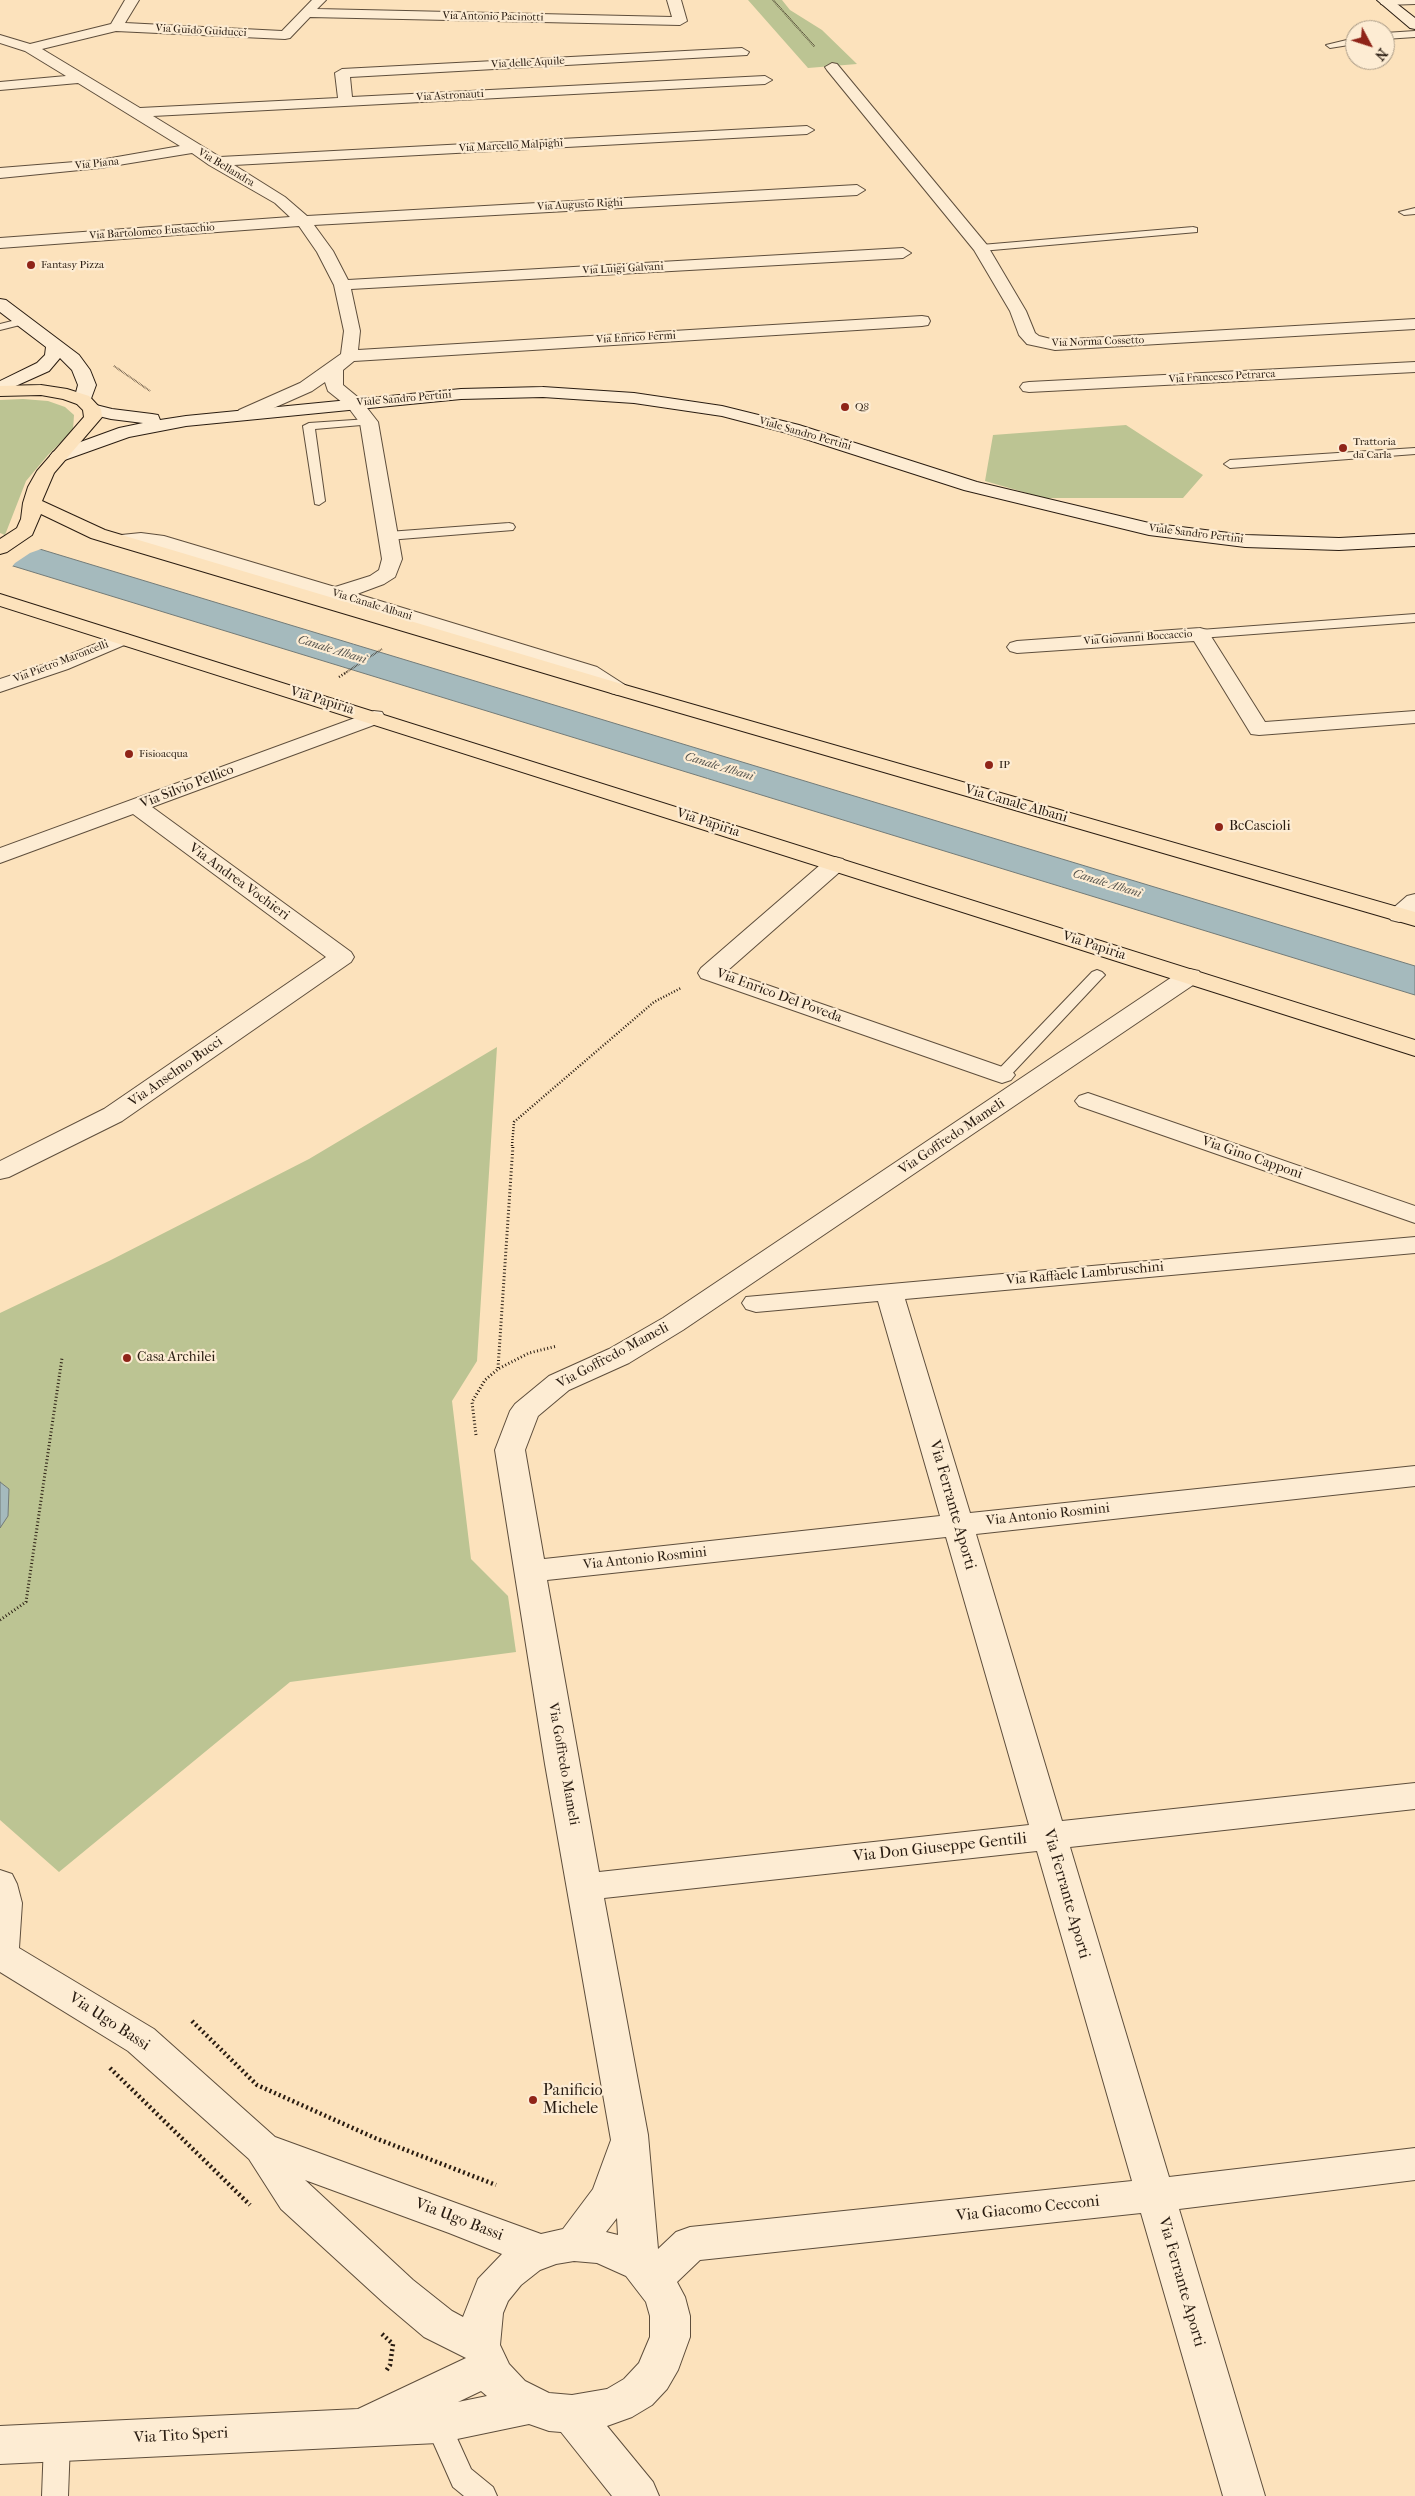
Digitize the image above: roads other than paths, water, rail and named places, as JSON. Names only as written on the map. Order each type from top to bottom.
[{"type":"main road","points":[[0,389],[41,390],[67,394],[88,405],[93,417],[86,428],[59,456],[37,487],[32,503],[32,519],[25,531],[10,544],[0,548]]},
{"type":"main road","name":"Via Canale Albani","points":[[32,503],[98,534],[618,689],[1410,912]]},
{"type":"main road","name":"Via Papiria","points":[[0,600],[1415,1048]]},
{"type":"street","points":[[116,27],[132,0]]},
{"type":"street","points":[[306,13],[319,0]]},
{"type":"street","name":"Via Antonio Pacinotti","points":[[306,13],[680,21],[674,0]]},
{"type":"street","points":[[1385,1],[1415,0]]},
{"type":"street","points":[[1385,1],[1415,25]]},
{"type":"street","name":"Via Guido Guiducci","points":[[30,48],[116,27],[285,35],[306,13]]},
{"type":"street","name":"Via Bellandra","points":[[0,39],[30,48],[214,162],[280,200],[303,221],[325,251],[342,286],[352,331],[349,356]]},
{"type":"street","name":"Via delle Aquile","points":[[346,102],[342,73],[742,52]]},
{"type":"street","name":"Via Norma Cossetto","points":[[832,67],[981,248],[1014,304],[1027,335],[1042,344],[1415,324]]},
{"type":"street","points":[[0,86],[81,79]]},
{"type":"street","name":"Via Astronauti","points":[[135,113],[765,80]]},
{"type":"street","name":"Via Marcello Malpighi","points":[[214,162],[808,130]]},
{"type":"street","name":"Via Piana","points":[[0,173],[124,161],[193,148]]},
{"type":"street","name":"Via Augusto Righi","points":[[303,221],[857,190]]},
{"type":"street","name":"Via Bartolomeo Eustacchio","points":[[0,243],[303,221]]},
{"type":"street","name":"Via Luigi Galvani","points":[[342,286],[903,253]]},
{"type":"street","points":[[0,304],[73,359],[82,370],[87,386],[88,405]]},
{"type":"street","name":"Via Enrico Fermi","points":[[349,356],[922,321]]},
{"type":"street","points":[[0,389],[43,367],[52,356],[55,347]]},
{"type":"street","points":[[245,414],[306,387],[334,369],[349,356]]},
{"type":"street","name":"Via Francesco Petrarca","points":[[1029,387],[1415,367]]},
{"type":"street","points":[[332,594],[349,590],[388,573],[392,558],[368,422],[354,403],[334,387],[334,369]]},
{"type":"street","name":"Viale Sandro Pertini","points":[[59,456],[125,432],[186,421],[461,394],[543,392],[634,398],[722,411],[775,424],[971,486],[1148,529],[1255,541],[1339,544],[1415,540]]},
{"type":"street","name":"Viale Sandro Pertini","points":[[88,405],[125,416],[186,421]]},
{"type":"street","name":"Via Canale Albani","points":[[121,541],[141,539],[164,542],[590,671],[618,689]]},
{"type":"street","name":"Via Giovanni Boccaccio","points":[[1017,647],[1200,634],[1259,729],[1415,717]]},
{"type":"street","name":"Via Pietro Maroncelli","points":[[0,686],[61,665],[122,639]]},
{"type":"street","name":"Via Silvio Pellico","points":[[0,856],[374,717]]},
{"type":"street","name":"Via Andrea Vochieri","points":[[136,806],[342,958]]},
{"type":"street","name":"Via Enrico Del Poveda","points":[[835,864],[710,973],[1002,1075]]},
{"type":"street","name":"Via Anselmo Bucci","points":[[7,1161],[113,1115],[342,958]]},
{"type":"street","name":"Via Goffredo Mameli","points":[[647,2272],[629,2136],[584,1887],[510,1450],[525,1411],[559,1382],[619,1356],[672,1324],[1190,976]]},
{"type":"street","name":"Via Gino Capponi","points":[[1088,1101],[1415,1215]]},
{"type":"street","name":"Via Raffaele Lambruschini","points":[[756,1303],[1415,1245]]},
{"type":"street","name":"Via Ferrante Aporti","points":[[889,1291],[1244,2496]]},
{"type":"street","name":"Via Antonio Rosmini","points":[[531,1571],[1415,1476]]},
{"type":"street","name":"Via Don Giuseppe Gentili","points":[[584,1887],[1415,1796]]},
{"type":"street","name":"Via Ugo Bassi","points":[[0,1884],[4,1904],[0,1954],[141,2040],[262,2148],[295,2197],[399,2292],[438,2324],[485,2356]]},
{"type":"street","name":"Via Goffredo Mameli","points":[[558,2248],[610,2197],[629,2136]]},
{"type":"street","name":"Via Ugo Bassi","points":[[262,2148],[558,2248]]},
{"type":"street","name":"Via Giacomo Cecconi","points":[[647,2272],[690,2244],[1156,2195],[1415,2164]]},
{"type":"street","points":[[598,2246],[612,2250],[647,2272],[664,2297],[670,2316],[670,2337],[664,2357],[653,2376],[638,2392],[618,2404],[595,2412],[572,2414],[549,2412],[529,2405],[511,2394],[485,2356],[483,2313],[492,2291],[507,2273],[526,2258],[558,2248],[598,2246]]},
{"type":"street","name":"Via Tito Speri","points":[[363,2427],[485,2356]]},
{"type":"street","name":"Via Tito Speri","points":[[0,2445],[438,2424],[529,2405]]},
{"type":"street","points":[[572,2414],[638,2496]]},
{"type":"lane","points":[[1395,35],[1415,34]]},
{"type":"lane","points":[[1330,46],[1345,43]]},
{"type":"lane","points":[[1404,212],[1415,211]]},
{"type":"lane","points":[[981,248],[1192,230]]},
{"type":"lane","points":[[0,326],[24,321]]},
{"type":"lane","points":[[319,500],[309,426],[368,422]]},
{"type":"lane","points":[[1230,464],[1415,451]]},
{"type":"lane","points":[[388,536],[509,527]]},
{"type":"lane","points":[[1200,634],[1415,618]]},
{"type":"lane","points":[[1002,1075],[1097,975]]},
{"type":"lane","points":[[438,2424],[462,2478],[484,2496]]},
{"type":"lane","points":[[55,2496],[57,2442]]},
{"type":"water","name":"Canale Albani","points":[[0,537],[1415,966],[1415,995],[0,562]]},
{"type":"water","points":[[0,1482],[9,1489],[8,1516],[0,1528]]},
{"type":"place","name":"Fantasy Pizza","points":[[31,265]]},
{"type":"place","name":"Q8","points":[[845,407]]},
{"type":"place","name":"Trattoria da Carla","points":[[1343,448]]},
{"type":"place","name":"Fisioacqua","points":[[129,754]]},
{"type":"place","name":"IP","points":[[989,765]]},
{"type":"place","name":"BcCascioli","points":[[1219,827]]},
{"type":"place","name":"Casa Archilei","points":[[127,1358]]},
{"type":"place","name":"Panificio Michele","points":[[533,2100]]}]
